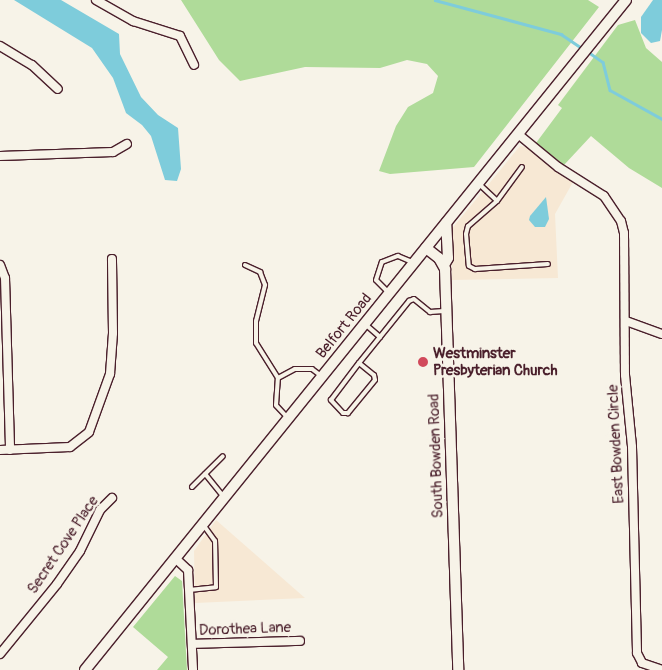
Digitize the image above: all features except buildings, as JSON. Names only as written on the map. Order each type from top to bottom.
[{"type":"main road","name":"Belfort Road","points":[[85,670],[626,0]]},
{"type":"main road","name":"South Bowden Road","points":[[446,223],[448,258],[444,265],[458,670]]},
{"type":"main road","points":[[426,248],[444,265]]},
{"type":"street","points":[[96,0],[133,21],[180,36],[194,66]]},
{"type":"street","points":[[0,46],[32,65],[58,90]]},
{"type":"street","name":"East Bowden Circle","points":[[518,134],[558,167],[604,196],[621,221],[637,653],[642,663],[662,670]]},
{"type":"street","points":[[0,156],[112,152],[127,144]]},
{"type":"street","points":[[0,450],[59,449],[70,447],[84,438],[94,423],[110,374],[113,332],[112,259]]},
{"type":"street","points":[[0,266],[5,278],[10,450]]},
{"type":"street","points":[[626,321],[662,334]]},
{"type":"street","name":"Secret Cove Place","points":[[0,654],[57,584],[80,551],[100,510],[112,498]]},
{"type":"street","points":[[175,558],[188,570],[193,670]]},
{"type":"street","name":"Dorothea Lane","points":[[192,644],[300,641]]},
{"type":"lane","points":[[522,167],[497,200],[468,226],[466,234],[469,266],[475,269],[548,264]]},
{"type":"lane","points":[[478,184],[497,200]]},
{"type":"lane","points":[[390,293],[376,280],[382,262],[398,256],[414,263]]},
{"type":"lane","points":[[247,266],[260,272],[265,285],[256,321],[256,343],[278,378],[276,405],[288,419]]},
{"type":"lane","points":[[359,363],[374,375],[375,380],[348,413],[343,414],[330,400],[359,363],[411,299],[430,312],[446,311]]},
{"type":"lane","points":[[365,324],[380,337]]},
{"type":"lane","points":[[278,378],[295,369],[312,369],[322,376]]},
{"type":"lane","points":[[192,488],[223,456]]},
{"type":"lane","points":[[205,474],[224,497]]},
{"type":"lane","points":[[189,590],[216,587],[215,541],[203,524]]},
{"type":"shaded area","points":[[520,146],[527,147],[573,182],[555,214],[558,278],[452,280],[450,231]]},
{"type":"shaded area","points":[[216,520],[305,598],[195,603],[194,551]]},
{"type":"green space","points":[[181,0],[588,0],[599,7],[474,167],[390,174],[379,171],[396,126],[408,107],[433,93],[438,76],[427,64],[407,60],[380,68],[305,67],[240,81],[219,60]]},
{"type":"green space","points":[[635,20],[646,48],[662,62],[662,188],[629,168],[591,136],[564,165],[536,143],[562,108],[558,105],[618,25]]},
{"type":"green space","points":[[175,576],[182,581],[187,670],[157,670],[168,657],[133,627]]},
{"type":"water","points":[[14,0],[61,0],[119,34],[120,54],[141,97],[158,115],[178,128],[181,169],[177,181],[165,180],[151,136],[142,125],[126,113],[113,78],[92,48]]},
{"type":"water","points":[[653,0],[662,0],[662,30],[660,41],[651,43],[641,33],[641,17]]},
{"type":"water","points":[[546,197],[549,219],[545,227],[535,227],[529,220],[530,216]]},
{"type":"waterway","points":[[435,0],[561,34],[582,48]]},
{"type":"waterway","points":[[587,51],[603,62],[610,90],[662,119]]},
{"type":"place","name":"Westminster Presbyterian Church","points":[[423,362]]}]
